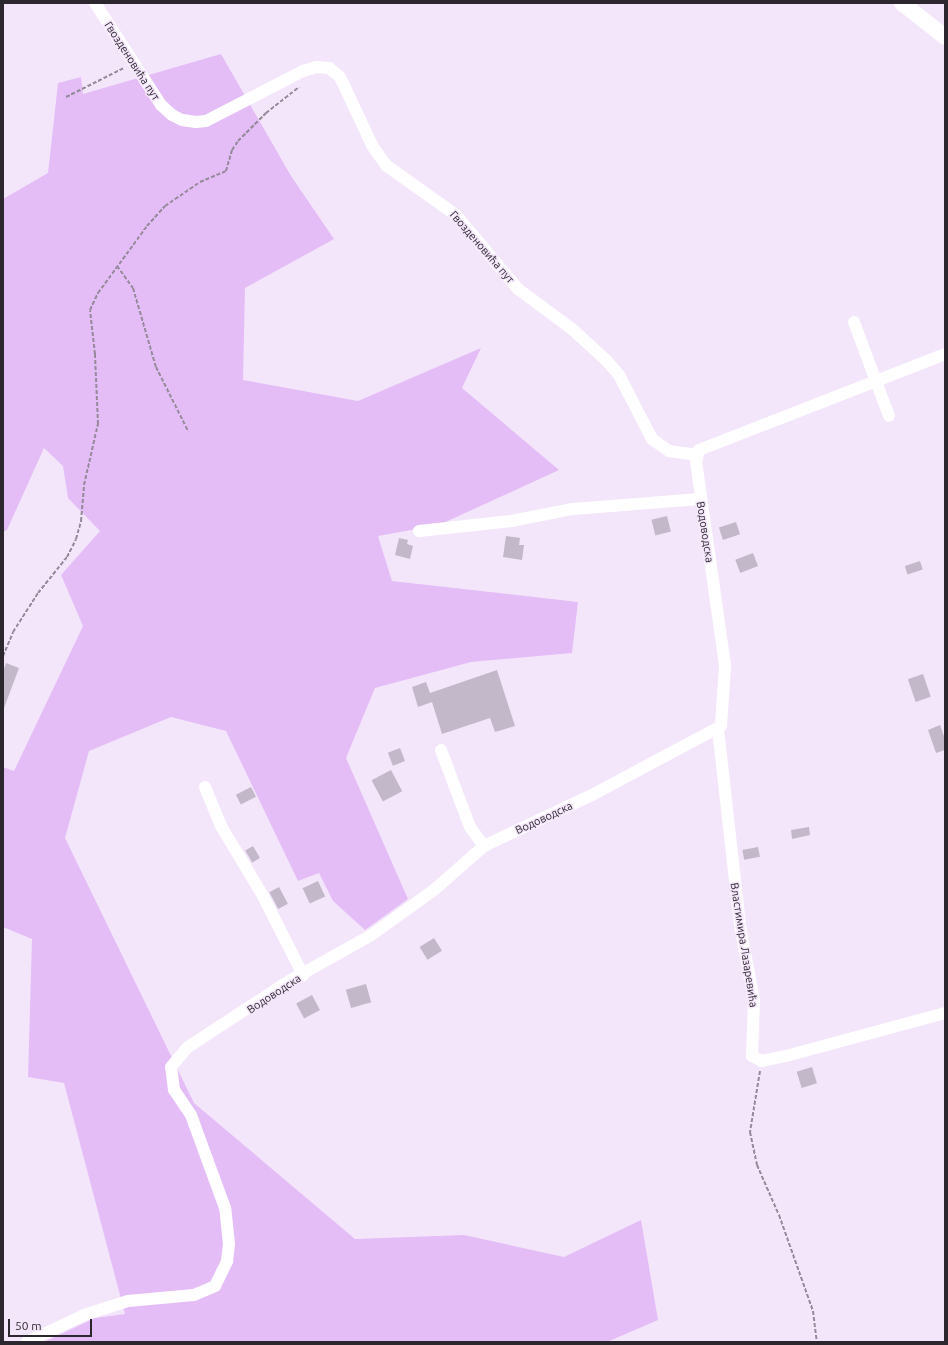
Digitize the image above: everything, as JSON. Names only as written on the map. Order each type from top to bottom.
[{"type":"main road","points":[[902,3],[945,37]]},
{"type":"street","name":"Гвозденовића пут","points":[[95,3],[161,105],[172,116],[196,122],[218,116],[303,71],[316,67],[329,68],[340,77],[373,147],[387,166],[456,215],[518,289],[572,328],[606,360],[619,375],[652,439],[669,450],[696,455]]},
{"type":"street","points":[[854,322],[877,380],[889,416]]},
{"type":"street","points":[[696,455],[702,449],[945,354]]},
{"type":"street","name":"Водоводска","points":[[27,1342],[84,1316],[128,1301],[194,1295],[215,1286],[227,1261],[229,1244],[225,1208],[191,1115],[174,1090],[171,1067],[188,1047],[289,981],[370,936],[434,890],[484,846],[592,795],[718,729],[723,719],[725,665],[700,499],[696,455]]},
{"type":"street","points":[[419,531],[511,521],[572,509],[700,499]]},
{"type":"street","name":"Властимира Лазаревића","points":[[718,729],[740,926],[754,1000],[752,1056],[762,1062]]},
{"type":"street","points":[[441,750],[470,827],[484,846]]},
{"type":"street","points":[[205,787],[221,826],[263,896],[303,974]]},
{"type":"street","points":[[762,1062],[945,1012]]},
{"type":"path","points":[[66,97],[124,68],[129,55]]},
{"type":"path","points":[[3,656],[13,632],[38,593],[67,557],[76,539],[81,521],[84,484],[98,424],[96,354],[90,310],[98,293],[117,266],[165,206],[200,182],[226,170],[232,150],[238,141],[266,113],[305,83]]},
{"type":"path","points":[[117,266],[133,288],[156,367],[188,431]]},
{"type":"path","points":[[762,1062],[750,1132],[757,1165],[778,1215],[813,1310],[817,1342]]},
{"type":"shaded area","points":[[221,54],[291,176],[334,239],[245,288],[243,380],[358,401],[481,348],[462,388],[559,470],[439,525],[378,536],[392,581],[578,602],[572,653],[471,662],[375,688],[346,758],[408,899],[365,930],[333,901],[319,873],[298,881],[226,731],[171,717],[89,751],[65,838],[194,1103],[355,1239],[464,1235],[564,1257],[641,1220],[658,1320],[607,1342],[44,1342],[95,1318],[125,1314],[64,1083],[28,1077],[32,939],[3,927],[3,767],[14,771],[83,626],[61,575],[100,531],[68,498],[63,466],[44,448],[7,530],[3,532],[3,199],[48,173],[58,83],[81,77],[83,94]]},
{"type":"building","points":[[667,516],[671,532],[655,535],[651,520]]},
{"type":"building","points":[[736,522],[740,534],[723,540],[719,528]]},
{"type":"building","points":[[506,536],[520,538],[519,545],[524,545],[522,560],[503,557]]},
{"type":"building","points":[[399,538],[408,540],[407,544],[413,546],[410,559],[395,555]]},
{"type":"building","points":[[753,553],[758,566],[740,573],[735,560]]},
{"type":"building","points":[[920,561],[923,570],[908,575],[905,566]]},
{"type":"building","points":[[6,663],[19,668],[4,708],[3,672]]},
{"type":"building","points":[[497,670],[515,726],[495,732],[490,718],[442,734],[432,702],[418,707],[412,687],[426,682],[430,693]]},
{"type":"building","points":[[923,674],[931,697],[916,702],[908,679]]},
{"type":"building","points":[[940,725],[945,739],[945,750],[936,753],[928,730]]},
{"type":"building","points":[[400,748],[405,761],[393,766],[388,753]]},
{"type":"building","points":[[391,770],[402,791],[383,802],[372,780]]},
{"type":"building","points":[[251,787],[256,797],[241,805],[236,795]]},
{"type":"building","points":[[809,827],[810,835],[792,839],[791,830]]},
{"type":"building","points":[[253,846],[260,858],[252,863],[245,850]]},
{"type":"building","points":[[758,847],[760,857],[744,860],[742,850]]},
{"type":"building","points":[[318,881],[325,896],[310,904],[303,888]]},
{"type":"building","points":[[279,887],[288,904],[278,909],[269,892]]},
{"type":"building","points":[[434,938],[442,951],[428,960],[420,947]]},
{"type":"building","points":[[366,984],[371,1002],[351,1008],[346,990]]},
{"type":"building","points":[[312,995],[320,1010],[304,1018],[296,1003]]},
{"type":"building","points":[[812,1067],[817,1083],[802,1088],[797,1072]]}]
